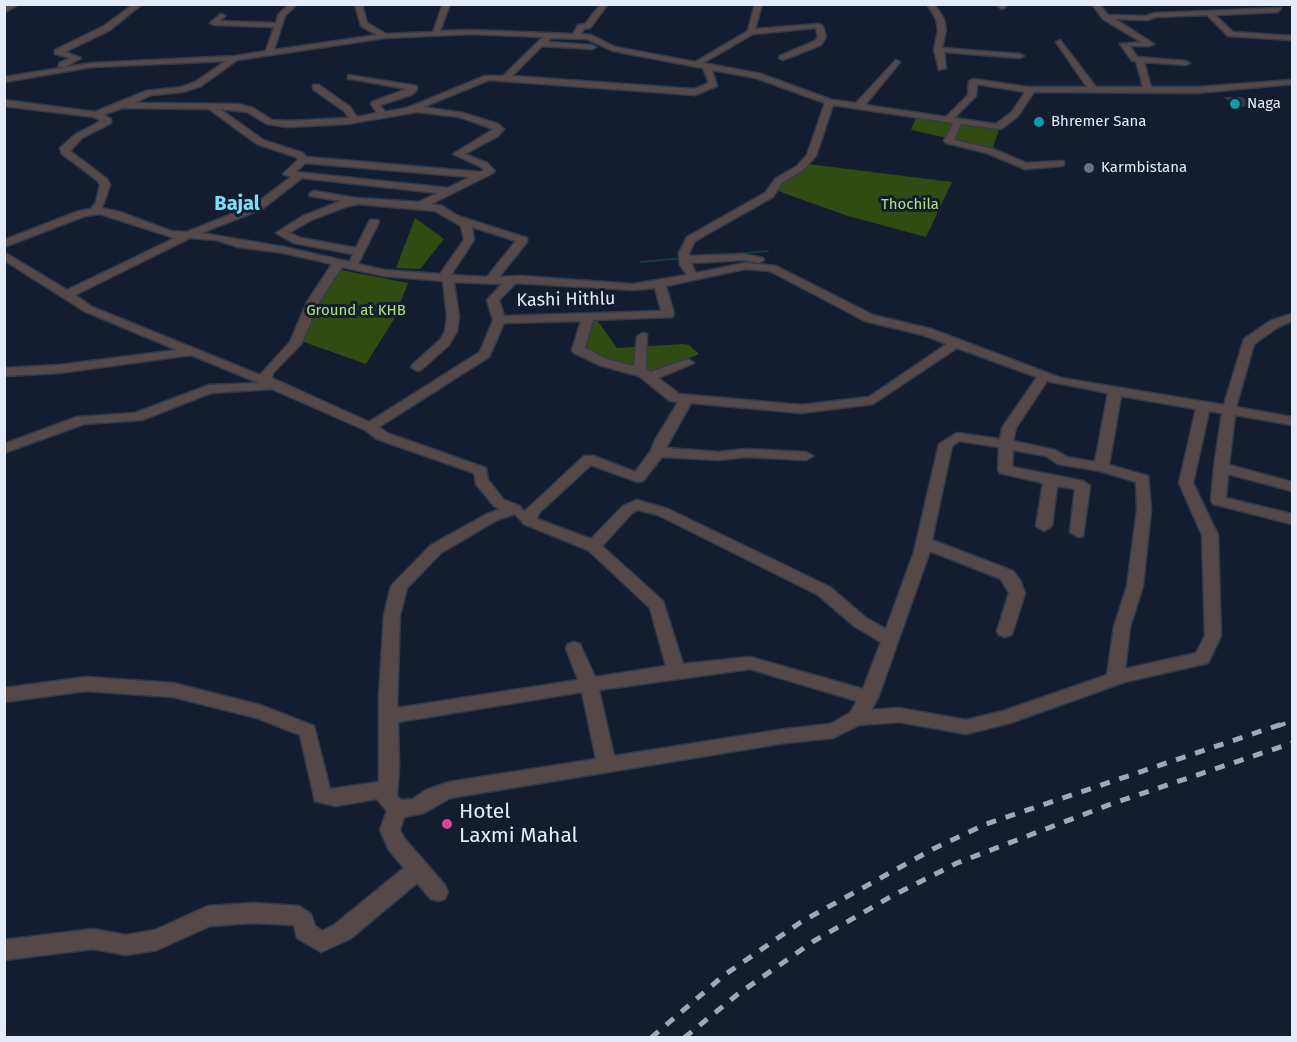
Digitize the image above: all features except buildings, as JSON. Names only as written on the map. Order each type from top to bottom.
[{"type":"street","points":[[4,10],[16,4]]},
{"type":"street","points":[[48,70],[77,58],[58,52],[107,28],[139,4]]},
{"type":"street","points":[[269,53],[282,15],[292,5],[288,4]]},
{"type":"street","points":[[358,4],[364,24],[385,36]]},
{"type":"street","points":[[436,33],[439,20],[447,4]]},
{"type":"street","points":[[576,36],[581,27],[587,26],[605,4]]},
{"type":"street","points":[[751,32],[759,4]]},
{"type":"street","points":[[930,4],[940,20],[942,30],[939,52],[942,68]]},
{"type":"street","points":[[1095,4],[1106,17],[1150,45],[1124,44],[1135,59],[1186,63]]},
{"type":"street","points":[[1174,4],[1188,14]]},
{"type":"street","points":[[1106,17],[1147,18],[1155,15],[1282,10],[1260,4]]},
{"type":"street","points":[[1210,14],[1231,34],[1293,38]]},
{"type":"street","points":[[221,16],[214,24],[279,25]]},
{"type":"street","points":[[695,65],[751,32],[819,26],[822,37],[818,42],[783,58]]},
{"type":"street","points":[[4,80],[48,70],[130,62],[235,58],[385,36],[436,33],[551,34],[592,38],[613,49],[758,76],[831,102],[998,128],[1015,114],[1030,90]]},
{"type":"street","points":[[505,78],[551,34]]},
{"type":"street","points":[[1060,42],[1068,57],[1081,68],[1093,89]]},
{"type":"street","points":[[541,44],[592,47]]},
{"type":"street","points":[[939,52],[943,50],[1020,56]]},
{"type":"street","points":[[122,105],[148,93],[183,89],[198,84],[235,58]]},
{"type":"street","points":[[1139,59],[1148,90]]},
{"type":"street","points":[[858,107],[896,62]]},
{"type":"street","points":[[96,115],[110,107],[122,105],[210,106],[250,110],[270,122],[325,123],[408,110],[488,78],[695,92],[714,84],[707,67]]},
{"type":"street","points":[[351,77],[414,88],[408,93],[375,104],[382,114]]},
{"type":"street","points":[[947,120],[972,96],[973,81],[1030,90],[1040,87],[1197,90],[1293,82]]},
{"type":"street","points":[[316,87],[347,109],[354,119]]},
{"type":"street","points":[[694,278],[685,259],[691,239],[769,195],[778,181],[800,168],[812,156],[831,102]]},
{"type":"street","points":[[4,103],[96,115],[108,121],[79,136],[65,148],[65,152],[102,178],[105,185],[101,202],[95,211]]},
{"type":"street","points":[[210,106],[260,142],[297,153],[303,160]]},
{"type":"street","points":[[408,110],[460,115],[500,129],[458,154],[484,165],[490,171],[422,205]]},
{"type":"street","points":[[314,111],[325,123]]},
{"type":"street","points":[[958,122],[949,141],[990,151],[1025,166],[1061,163]]},
{"type":"street","points":[[450,191],[286,173],[303,160],[483,175]]},
{"type":"street","points":[[66,295],[190,234],[258,207],[300,175]]},
{"type":"street","points":[[314,194],[358,201],[438,208],[466,225],[469,240],[446,278],[453,317],[451,331],[445,342],[417,366]]},
{"type":"street","points":[[358,201],[307,218],[281,233],[298,240],[360,252]]},
{"type":"street","points":[[4,244],[83,213],[95,211],[116,214],[170,234],[190,234],[284,250],[352,267],[446,278],[633,287],[694,278],[745,267],[772,268]]},
{"type":"street","points":[[453,218],[523,240],[490,281]]},
{"type":"street","points":[[352,267],[374,222]]},
{"type":"street","points":[[4,255],[88,309],[279,387]]},
{"type":"street","points":[[685,259],[749,257],[869,318],[927,332],[1044,376],[1115,391],[1293,421]]},
{"type":"street","points":[[338,264],[313,302],[296,343],[267,372],[265,380],[370,427],[382,436],[481,471],[481,481],[499,503],[515,509],[529,522],[593,546],[657,604],[676,671]]},
{"type":"street","points":[[412,275],[449,294]]},
{"type":"street","points":[[499,320],[493,300],[512,280]]},
{"type":"street","name":"Kashi Hithlu","points":[[370,427],[485,354],[499,320],[587,319],[668,314],[660,284]]},
{"type":"street","points":[[1293,317],[1274,324],[1248,342],[1229,410],[1218,501],[1293,519]]},
{"type":"street","points":[[587,319],[578,350],[603,362],[646,375],[688,363]]},
{"type":"street","points":[[643,337],[640,368],[675,398],[801,409],[873,400],[956,343]]},
{"type":"street","points":[[4,372],[59,369],[190,352]]},
{"type":"street","points":[[1044,376],[1008,428],[1005,470],[1083,486],[1078,531]]},
{"type":"street","points":[[230,387],[259,380]]},
{"type":"street","points":[[4,449],[82,420],[137,417],[209,389],[279,387]]},
{"type":"street","points":[[1101,467],[1115,391]]},
{"type":"street","points":[[529,522],[532,511],[589,459],[638,478],[658,452],[661,442],[687,399]]},
{"type":"street","points":[[515,509],[492,517],[436,549],[399,586],[392,615],[390,767],[387,789],[390,804],[397,810],[417,807],[433,796],[449,790],[784,736],[833,731],[856,718],[899,715],[966,727],[1004,718],[1115,679],[1202,658],[1213,636],[1210,535],[1186,483],[1203,406]]},
{"type":"street","points":[[856,718],[869,698],[924,543],[946,444],[957,437],[1050,453],[1063,461],[1101,467],[1143,478],[1144,510],[1135,586],[1122,627],[1115,679]]},
{"type":"street","points":[[658,452],[719,456],[745,453],[806,456]]},
{"type":"street","points":[[1221,467],[1293,487]]},
{"type":"street","points":[[1044,526],[1051,480]]},
{"type":"street","points":[[593,546],[628,509],[637,505],[663,512],[824,591],[860,622],[890,640]]},
{"type":"street","points":[[924,543],[1007,575],[1013,582],[1017,593],[1005,631]]},
{"type":"street","points":[[574,648],[588,684],[606,764]]},
{"type":"street","points":[[389,716],[676,671],[750,663],[869,698]]},
{"type":"street","points":[[4,694],[86,684],[173,690],[260,712],[308,731],[322,795],[335,798],[387,789]]},
{"type":"street","points":[[397,810],[390,830],[396,844],[438,892]]},
{"type":"street","points":[[4,950],[93,939],[126,945],[158,940],[208,916],[254,913],[299,916],[304,921],[305,931],[321,942],[342,932],[417,870]]},
{"type":"green space","points":[[916,118],[999,129],[993,148],[911,130]]},
{"type":"green space","name":"Thochila","points":[[808,164],[952,182],[926,237],[848,216],[778,191],[780,184]]},
{"type":"green space","points":[[415,218],[444,239],[420,269],[396,268]]},
{"type":"green space","name":"Ground at KHB","points":[[336,269],[408,283],[394,319],[366,364],[301,341]]},
{"type":"green space","points":[[589,320],[597,320],[617,348],[683,344],[689,345],[699,354],[654,371],[643,370],[584,352]]},
{"type":"waterway","points":[[724,255],[768,251]]},
{"type":"waterway","points":[[641,262],[684,258]]},
{"type":"railway","points":[[1278,726],[1292,721]]},
{"type":"railway","points":[[651,1038],[723,976],[801,922],[933,849],[986,824],[1282,724]]},
{"type":"railway","points":[[684,1038],[738,994],[814,941],[890,897],[957,863],[1111,804],[1292,743]]},
{"type":"place","name":"Naga","points":[[1235,104]]},
{"type":"place","name":"Bhremer Sana","points":[[1039,122]]},
{"type":"place","name":"Karmbistana","points":[[1089,168]]},
{"type":"place","name":"Hotel Laxmi Mahal","points":[[447,824]]},
{"type":"district","name":"Bajal","points":[[237,204]]}]
